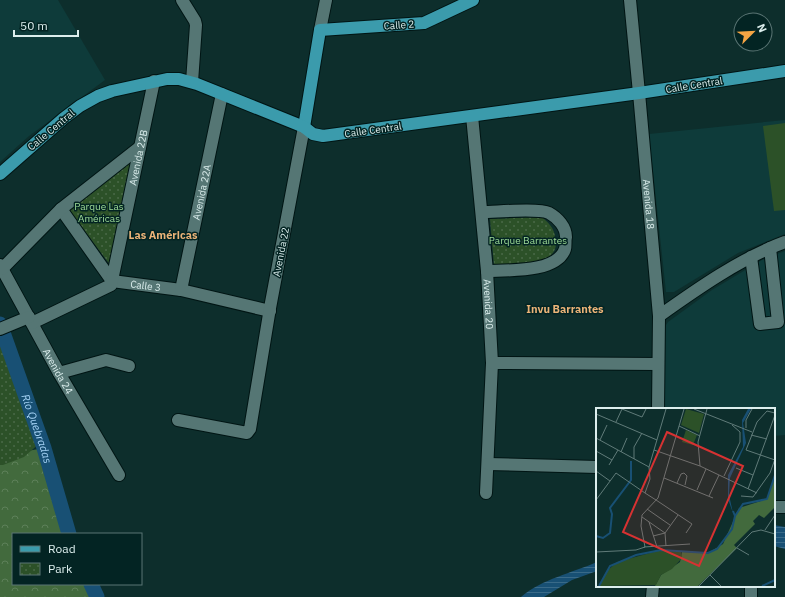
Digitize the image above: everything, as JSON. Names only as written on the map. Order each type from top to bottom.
[{"type":"main road","name":"Calle 2","points":[[320,30],[424,23],[473,0]]},
{"type":"main road","name":"Avenida 22","points":[[304,127],[320,30]]},
{"type":"main road","name":"Calle Central","points":[[0,174],[54,126],[88,101],[112,91],[172,78],[192,82],[304,127],[314,134],[323,136],[640,93],[785,71]]},
{"type":"street","points":[[182,0],[196,25],[192,82]]},
{"type":"street","name":"Avenida 22","points":[[320,30],[326,0]]},
{"type":"street","name":"Avenida 18","points":[[630,0],[640,93],[658,316],[658,408]]},
{"type":"street","name":"Avenida 22B","points":[[112,281],[154,81]]},
{"type":"street","name":"Avenida 22A","points":[[181,290],[222,94]]},
{"type":"street","name":"Avenida 20","points":[[472,116],[487,271],[492,363],[486,493]]},
{"type":"street","name":"Avenida 22","points":[[178,420],[247,433],[249,431],[304,127]]},
{"type":"street","points":[[1,267],[61,209],[140,147]]},
{"type":"street","points":[[0,329],[30,320],[111,285],[112,281],[61,209]]},
{"type":"street","points":[[482,212],[538,211],[548,213],[559,220],[566,233],[565,249],[556,261],[540,268],[487,271]]},
{"type":"street","points":[[658,316],[687,296],[751,257],[785,242]]},
{"type":"street","points":[[751,257],[760,324],[778,322],[770,248]]},
{"type":"street","name":"Avenida 24","points":[[1,267],[59,373],[119,475]]},
{"type":"street","name":"Calle 3","points":[[112,281],[181,290],[270,311]]},
{"type":"street","points":[[59,373],[106,360],[129,366]]},
{"type":"street","points":[[492,363],[658,364]]},
{"type":"street","points":[[488,464],[596,466]]},
{"type":"street","points":[[652,597],[653,587]]},
{"type":"street","points":[[750,587],[751,597]]},
{"type":"shaded area","points":[[0,0],[58,0],[105,80],[29,136],[0,162]]},
{"type":"shaded area","points":[[785,120],[785,234],[738,253],[674,292],[666,292],[649,134]]},
{"type":"shaded area","points":[[785,251],[785,435],[775,436],[775,408],[664,408],[664,328],[668,322],[712,290],[762,260]]},
{"type":"green space","points":[[785,123],[785,210],[774,211],[763,126]]},
{"type":"green space","name":"Parque Las Américas","points":[[134,154],[111,266],[68,209]]},
{"type":"green space","name":"Parque Barrantes","points":[[542,217],[554,231],[556,239],[554,251],[549,257],[541,261],[531,263],[494,265],[490,219]]},
{"type":"green space","points":[[0,324],[41,442],[24,457],[3,465],[0,465]]},
{"type":"green space","points":[[44,448],[69,533],[12,533],[12,585],[91,585],[97,597],[0,597],[0,456]]},
{"type":"water","points":[[775,525],[785,527],[785,549],[775,546]]},
{"type":"water","points":[[596,562],[596,571],[572,580],[544,597],[521,597],[538,585]]},
{"type":"waterway","name":"Río Quebradas","points":[[0,324],[44,448],[69,533]]},
{"type":"waterway","name":"Río Quebradas","points":[[91,585],[97,597]]},
{"type":"district","name":"Las Américas","points":[[163,235]]},
{"type":"district","name":"Invu Barrantes","points":[[565,309]]}]
